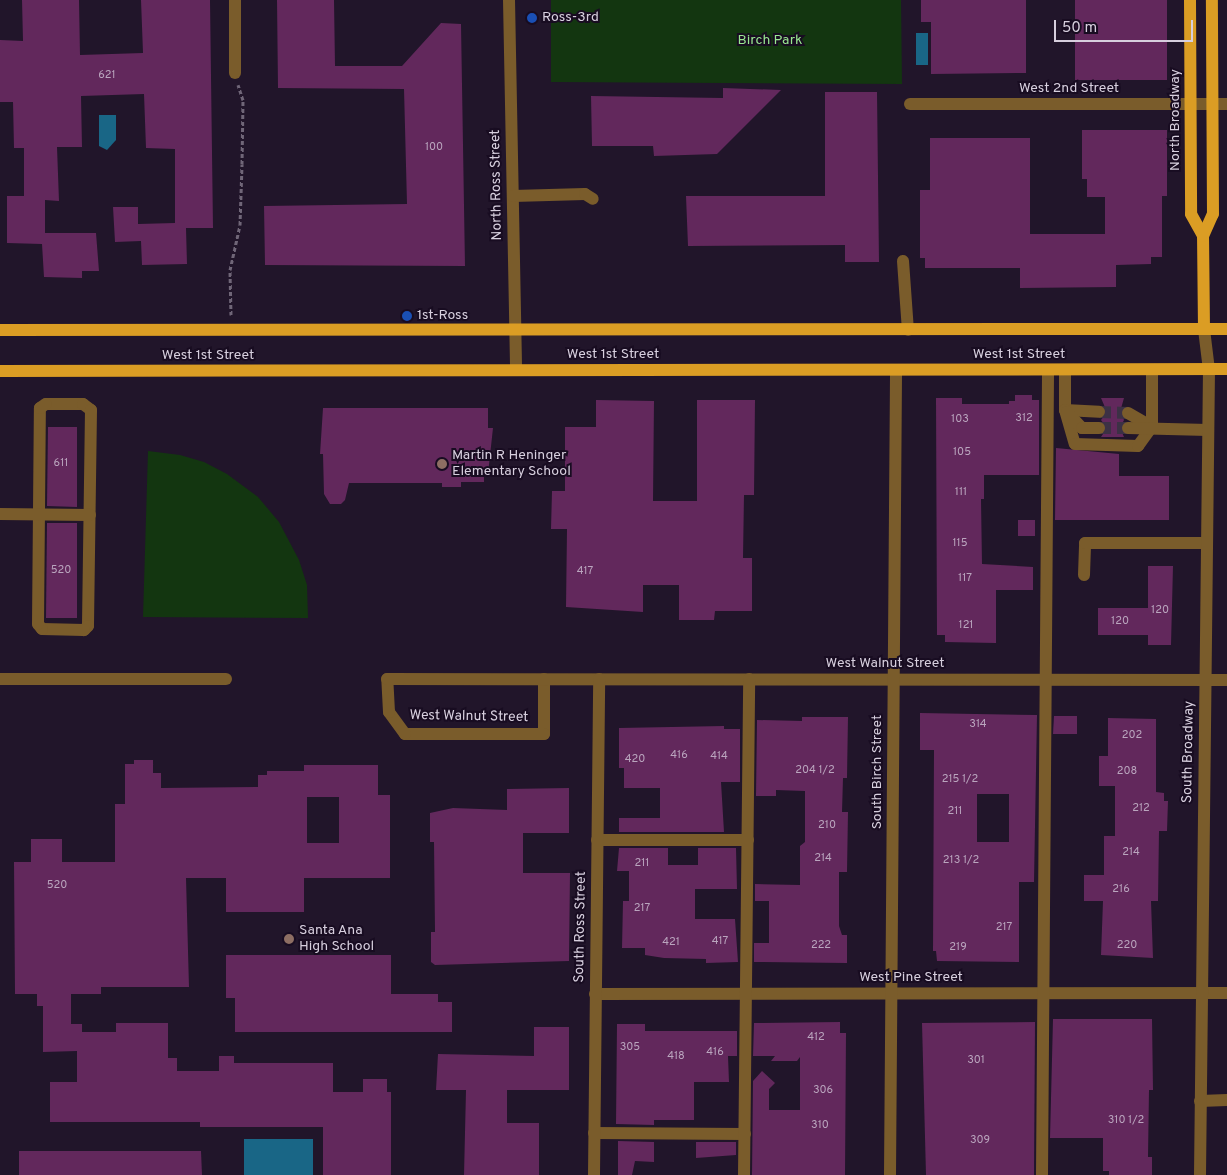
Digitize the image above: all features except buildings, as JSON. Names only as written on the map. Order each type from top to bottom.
[{"type":"main road","name":"North Broadway","points":[[1190,0],[1191,214],[1203,236]]},
{"type":"main road","name":"North Broadway","points":[[1204,329],[1203,236],[1213,214],[1212,0]]},
{"type":"main road","name":"West 1st Street","points":[[0,330],[1227,329]]},
{"type":"main road","name":"West 1st Street","points":[[0,371],[1227,369]]},
{"type":"street","points":[[235,0],[235,73]]},
{"type":"street","name":"North Ross Street","points":[[510,0],[516,370]]},
{"type":"street","name":"West 2nd Street","points":[[910,104],[1227,104]]},
{"type":"street","points":[[512,196],[585,194],[592,199]]},
{"type":"street","points":[[903,261],[908,330]]},
{"type":"street","name":"South Broadway","points":[[1200,1175],[1209,370],[1204,329]]},
{"type":"street","name":"South Birch Street","points":[[890,1175],[896,370]]},
{"type":"street","points":[[1042,1175],[1048,370]]},
{"type":"street","points":[[1065,370],[1065,410],[1075,444],[1138,446],[1152,428],[1152,370]]},
{"type":"street","points":[[46,404],[82,404],[91,410],[88,626],[84,630],[42,629],[38,624],[39,514],[40,408],[46,404]]},
{"type":"street","points":[[1065,410],[1099,412]]},
{"type":"street","points":[[1065,410],[1082,428],[1100,428]]},
{"type":"street","points":[[1128,413],[1152,428]]},
{"type":"street","points":[[1128,428],[1208,430]]},
{"type":"street","points":[[0,514],[90,515]]},
{"type":"street","points":[[1084,575],[1085,543],[1207,543]]},
{"type":"street","points":[[0,679],[226,679]]},
{"type":"street","name":"West Walnut Street","points":[[544,679],[544,734],[405,734],[388,712],[387,679],[544,679],[599,679],[749,679],[893,679],[1227,680]]},
{"type":"street","name":"South Ross Street","points":[[594,1175],[599,679]]},
{"type":"street","points":[[744,1175],[744,994],[748,840],[749,679]]},
{"type":"street","points":[[597,840],[748,840]]},
{"type":"street","name":"West Pine Street","points":[[595,994],[1227,993]]},
{"type":"street","points":[[1200,1100],[1227,1100]]},
{"type":"street","points":[[594,1133],[745,1134]]},
{"type":"path","points":[[231,330],[230,270],[240,225],[243,100],[235,73]]},
{"type":"green space","name":"Birch Park","points":[[551,0],[901,0],[902,84],[551,82]]},
{"type":"green space","points":[[148,451],[180,455],[204,462],[227,474],[258,497],[279,522],[299,560],[307,585],[308,618],[143,617]]},
{"type":"water","points":[[916,33],[928,33],[928,65],[916,65]]},
{"type":"water","points":[[99,115],[116,115],[116,140],[107,150],[99,146]]},
{"type":"water","points":[[244,1139],[313,1139],[313,1175],[244,1175]]},
{"type":"tunnel","points":[[1099,412],[1128,413]]},
{"type":"tunnel","points":[[1099,428],[1128,428]]},
{"type":"place","name":"Ross-3rd","points":[[532,18]]},
{"type":"place","name":"1st-Ross","points":[[407,316]]},
{"type":"place","name":"Martin R Heninger Elementary School","points":[[442,464]]},
{"type":"place","name":"Santa Ana High School","points":[[289,939]]}]
